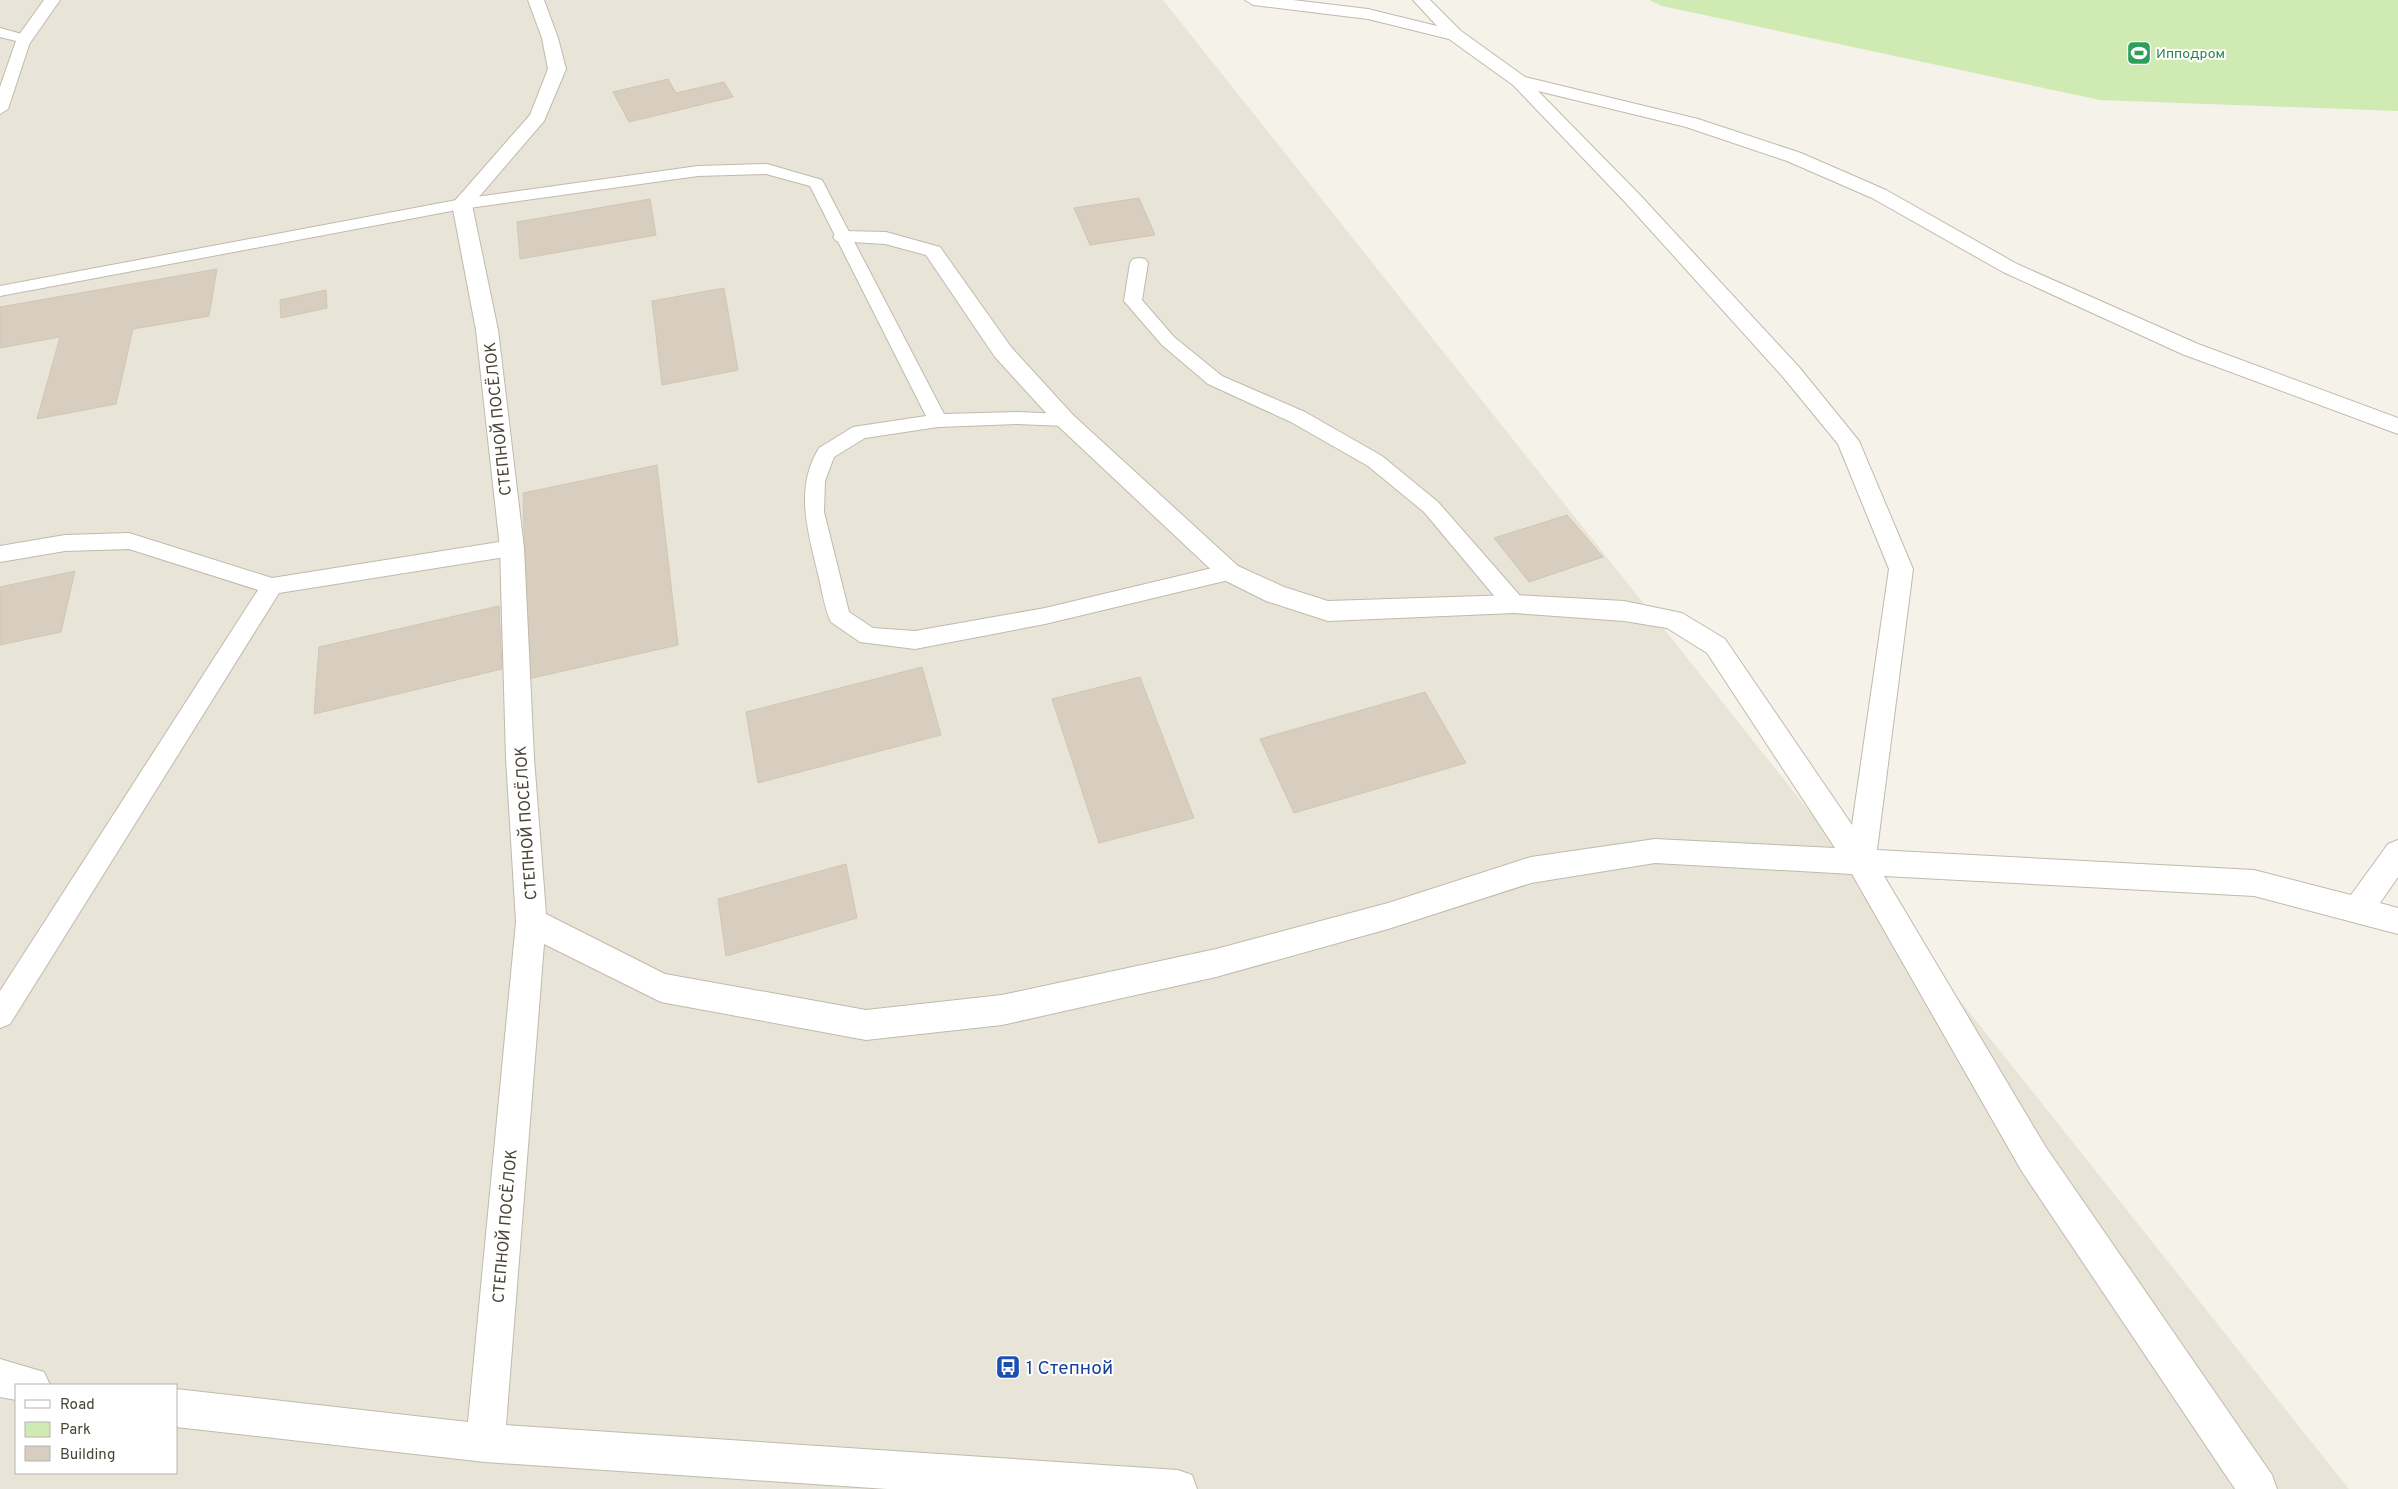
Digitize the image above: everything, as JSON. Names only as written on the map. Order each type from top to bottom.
[{"type":"street","points":[[24,39],[52,0]]},
{"type":"street","points":[[462,204],[538,118],[557,69],[550,38],[536,0]]},
{"type":"street","points":[[1253,0],[1368,14],[1455,35]]},
{"type":"street","points":[[1421,0],[1455,35],[1519,81],[1632,198],[1758,335],[1848,441],[1901,569],[1861,863]]},
{"type":"street","points":[[1519,81],[1692,123],[1794,157],[1879,194],[2028,276],[2190,349],[2398,426]]},
{"type":"street","name":"СТЕПНОЙ ПОСЁЛОК","points":[[462,204],[488,330],[512,548],[520,758],[531,922],[485,1443]]},
{"type":"street","points":[[843,237],[886,238],[933,251],[1003,352],[1065,420],[1229,572],[1275,594],[1328,611],[1514,604],[1624,611],[1673,620],[1716,646],[1861,863],[2033,1158],[2258,1489]]},
{"type":"street","points":[[531,922],[661,988],[866,1025],[1002,1010],[1216,963],[1388,916],[1531,870],[1655,851],[2254,883],[2398,920]]},
{"type":"street","points":[[2357,911],[2398,853]]},
{"type":"street","points":[[0,1378],[27,1384]]},
{"type":"street","points":[[178,1408],[485,1443],[1178,1489]]},
{"type":"lane","points":[[0,32],[24,39],[0,109]]},
{"type":"lane","points":[[0,291],[462,204],[698,171],[767,170],[816,183],[938,422]]},
{"type":"lane","points":[[1139,263],[1133,301],[1168,341],[1215,380],[1298,417],[1375,460],[1431,507],[1514,604]]},
{"type":"lane","points":[[1065,420],[1017,418],[938,422],[860,432],[826,453],[814,481],[814,512],[839,616],[868,636],[915,640],[1045,616],[1229,572]]},
{"type":"lane","points":[[0,554],[65,544],[130,541],[272,586],[512,548]]},
{"type":"lane","points":[[0,1015],[272,586]]},
{"type":"shaded area","points":[[0,0],[1163,0],[2349,1489],[0,1489]]},
{"type":"green space","name":"Ипподром","points":[[1649,0],[2398,0],[2398,111],[2100,100],[1662,6]]},
{"type":"building","points":[[668,79],[676,93],[724,82],[733,97],[629,122],[613,92]]},
{"type":"building","points":[[1139,198],[1155,235],[1090,245],[1074,208]]},
{"type":"building","points":[[650,199],[656,235],[520,259],[517,222]]},
{"type":"building","points":[[217,269],[209,316],[133,329],[116,404],[37,419],[60,337],[0,348],[0,307]]},
{"type":"building","points":[[724,288],[738,370],[662,385],[652,301]]},
{"type":"building","points":[[326,290],[327,308],[281,318],[280,300]]},
{"type":"building","points":[[657,465],[678,645],[528,679],[523,493]]},
{"type":"building","points":[[1567,515],[1603,557],[1529,582],[1494,538]]},
{"type":"building","points":[[75,571],[61,632],[0,645],[0,587]]},
{"type":"building","points":[[499,606],[502,669],[314,714],[319,647]]},
{"type":"building","points":[[922,667],[941,735],[758,783],[746,712]]},
{"type":"building","points":[[1140,677],[1194,818],[1099,843],[1052,699]]},
{"type":"building","points":[[1425,692],[1466,763],[1294,813],[1260,739]]},
{"type":"building","points":[[846,864],[857,918],[726,956],[718,899]]},
{"type":"place","name":"Ипподром","points":[[2139,53]]},
{"type":"place","name":"1 Степной","points":[[1008,1367]]}]
